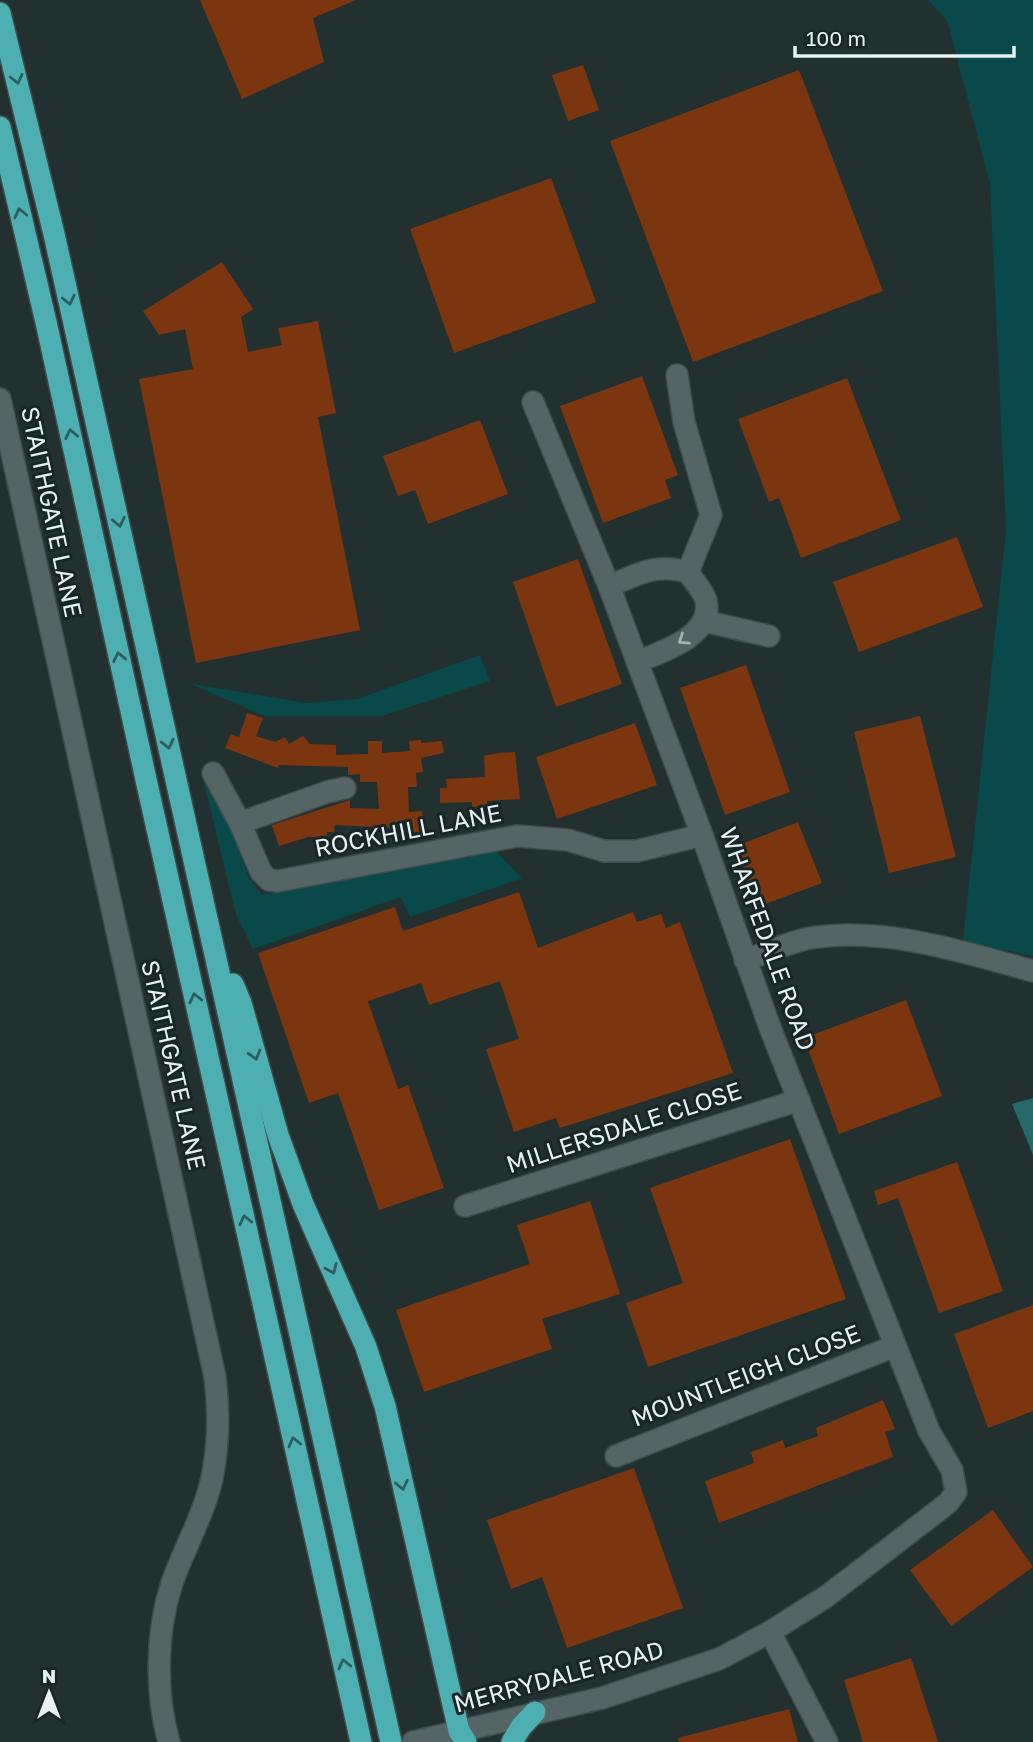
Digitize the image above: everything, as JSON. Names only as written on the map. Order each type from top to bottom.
[{"type":"highway","points":[[0,13],[54,234],[389,1734]]},
{"type":"highway","points":[[0,127],[46,322],[360,1736]]},
{"type":"highway","points":[[208,922],[241,1003],[278,1135],[303,1204],[366,1348],[385,1406],[462,1737]]},
{"type":"highway","points":[[512,1742],[535,1712]]},
{"type":"street","points":[[677,375],[684,422],[711,515],[688,572]]},
{"type":"street","name":"STAITHGATE LANE","points":[[0,399],[215,1377],[219,1420],[213,1474],[206,1500],[172,1583],[162,1632],[162,1701],[169,1742]]},
{"type":"street","name":"WHARFEDALE ROAD","points":[[533,402],[609,586],[702,835],[745,960],[799,1100],[929,1430],[952,1471],[956,1492]]},
{"type":"street","points":[[609,586],[651,570],[669,567],[688,572],[706,601],[704,621],[695,632],[674,646],[637,662]]},
{"type":"street","points":[[704,621],[769,636]]},
{"type":"street","name":"ROCKHILL LANE","points":[[214,773],[261,872],[269,880],[278,881],[517,836],[568,840],[604,851],[637,851],[702,835]]},
{"type":"street","name":"ROCKHILL LANE","points":[[240,823],[345,788]]},
{"type":"street","points":[[745,960],[815,937],[877,936],[915,941],[1033,971]]},
{"type":"street","name":"MILLERSDALE CLOSE","points":[[464,1206],[799,1100]]},
{"type":"street","name":"MOUNTLEIGH CLOSE","points":[[616,1456],[895,1346]]},
{"type":"street","name":"MERRYDALE ROAD","points":[[413,1742],[462,1737],[535,1712],[602,1698],[652,1683],[719,1659],[770,1632],[827,1596],[948,1503],[956,1492]]},
{"type":"street","points":[[770,1632],[827,1742]]},
{"type":"shaded area","points":[[928,0],[1033,0],[1033,956],[963,941],[1006,530],[990,184],[947,20]]},
{"type":"shaded area","points":[[480,655],[490,681],[382,716],[265,716],[188,683],[306,703],[357,699]]},
{"type":"shaded area","points":[[208,767],[249,878],[262,895],[494,849],[522,878],[410,917],[401,897],[253,949],[236,915],[203,779]]},
{"type":"shaded area","points":[[1033,1098],[1033,1155],[1012,1104]]},
{"type":"building","points":[[200,0],[356,0],[313,18],[324,62],[242,99]]},
{"type":"building","points":[[583,65],[599,110],[568,121],[552,75]]},
{"type":"building","points":[[799,70],[883,291],[693,362],[610,141]]},
{"type":"building","points":[[551,178],[596,302],[454,353],[410,229]]},
{"type":"building","points":[[222,262],[253,309],[241,317],[248,352],[282,345],[278,328],[318,321],[336,413],[318,417],[360,630],[196,663],[139,379],[193,369],[185,329],[159,335],[143,311]]},
{"type":"building","points":[[642,376],[678,475],[665,480],[671,498],[603,523],[560,406]]},
{"type":"building","points":[[847,378],[901,520],[801,558],[779,498],[769,502],[738,419]]},
{"type":"building","points":[[480,420],[508,494],[428,524],[415,490],[398,496],[383,456]]},
{"type":"building","points":[[957,537],[983,607],[859,652],[833,582]]},
{"type":"building","points":[[578,559],[622,684],[556,707],[513,582]]},
{"type":"building","points":[[746,665],[790,792],[725,815],[680,688]]},
{"type":"building","points":[[247,713],[263,718],[256,736],[275,742],[285,737],[289,744],[303,736],[310,744],[336,745],[336,755],[368,754],[368,741],[382,741],[382,753],[410,751],[409,741],[442,741],[444,753],[421,758],[423,772],[416,773],[417,787],[408,787],[409,812],[422,811],[423,833],[394,834],[393,828],[335,825],[334,832],[327,832],[327,837],[308,837],[279,846],[272,825],[350,800],[350,808],[379,809],[377,782],[360,782],[360,774],[348,775],[348,767],[279,765],[278,768],[225,748],[231,734],[239,737]]},
{"type":"building","points":[[920,716],[956,857],[889,873],[854,732]]},
{"type":"building","points":[[635,723],[657,785],[557,819],[536,757]]},
{"type":"building","points":[[515,752],[520,799],[487,801],[488,806],[472,807],[472,802],[440,803],[440,788],[447,788],[446,779],[485,777],[484,756]]},
{"type":"building","points":[[798,822],[822,883],[757,907],[734,847]]},
{"type":"building","points":[[519,892],[538,948],[633,912],[637,922],[661,914],[666,928],[680,922],[733,1073],[560,1128],[556,1118],[514,1132],[486,1049],[519,1039],[500,981],[429,1005],[421,983],[368,1001],[398,1089],[408,1085],[444,1188],[379,1210],[338,1093],[309,1103],[258,953],[395,907],[403,931]]},
{"type":"building","points":[[906,1000],[942,1096],[839,1134],[804,1038]]},
{"type":"building","points":[[790,1139],[846,1299],[648,1367],[626,1303],[683,1283],[650,1188]]},
{"type":"building","points":[[957,1162],[1003,1291],[939,1313],[898,1198],[878,1205],[874,1191]]},
{"type":"building","points":[[590,1201],[620,1294],[542,1319],[552,1349],[424,1392],[396,1310],[530,1264],[517,1225]]},
{"type":"building","points":[[1033,1305],[1033,1411],[988,1428],[954,1334]]},
{"type":"building","points":[[883,1400],[895,1429],[885,1432],[893,1457],[719,1523],[705,1481],[754,1463],[751,1452],[783,1440],[785,1448],[818,1436],[816,1428]]},
{"type":"building","points":[[634,1468],[683,1608],[567,1648],[542,1577],[511,1589],[487,1520]]},
{"type":"building","points":[[993,1510],[1033,1567],[951,1626],[910,1570]]},
{"type":"building","points":[[911,1658],[938,1742],[863,1742],[844,1680]]},
{"type":"building","points":[[789,1709],[798,1742],[679,1742],[678,1738]]}]
